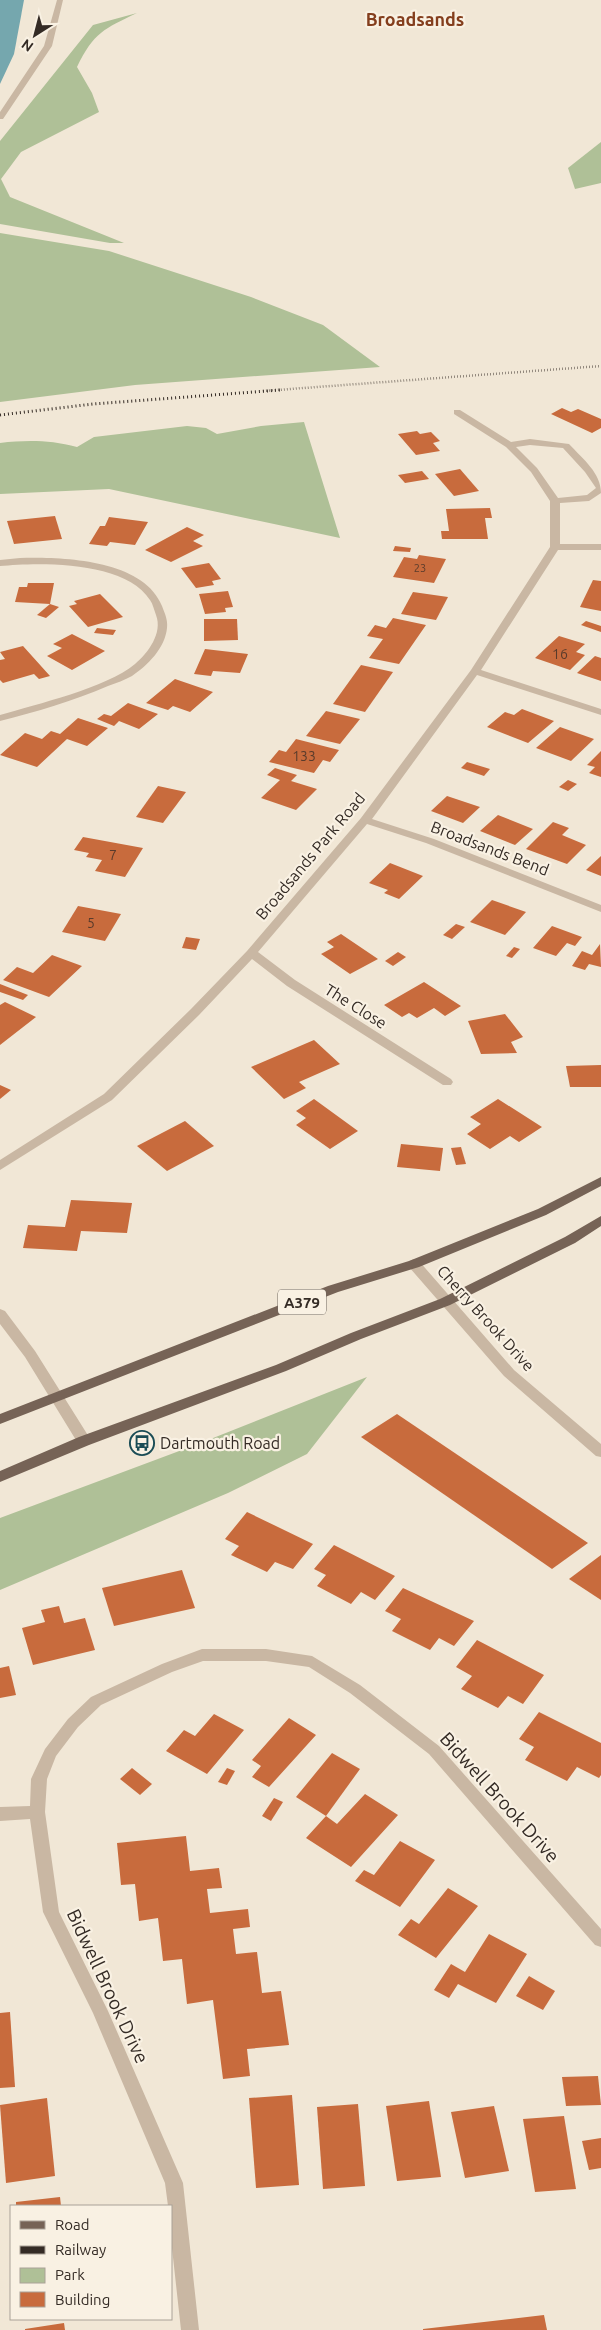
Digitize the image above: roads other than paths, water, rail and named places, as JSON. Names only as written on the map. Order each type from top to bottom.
[{"type":"main road","name":"A379","points":[[0,1419],[333,1289],[414,1264],[542,1212],[601,1181]]},
{"type":"main road","points":[[0,1477],[84,1441],[445,1302],[570,1240],[601,1220]]},
{"type":"street","points":[[0,117],[48,46],[60,0]]},
{"type":"street","points":[[457,412],[509,445],[534,470],[555,501],[555,547],[601,547]]},
{"type":"street","points":[[509,445],[530,442],[566,446],[588,470],[601,489],[589,498],[555,501]]},
{"type":"street","name":"Broadsands Park Road","points":[[0,1166],[108,1097],[195,1012],[251,953],[365,820],[475,672],[555,547]]},
{"type":"street","points":[[0,563],[17,560],[70,561],[96,566],[127,577],[148,592],[160,607],[164,628],[156,647],[132,672],[96,688],[0,718]]},
{"type":"street","points":[[475,672],[601,712]]},
{"type":"street","name":"Broadsands Bend","points":[[365,820],[430,841],[601,909]]},
{"type":"street","name":"The Close","points":[[251,953],[291,983],[447,1082]]},
{"type":"street","name":"Cherry Brook Drive","points":[[414,1264],[445,1302],[509,1373],[601,1452]]},
{"type":"street","points":[[0,1314],[30,1354],[84,1441]]},
{"type":"street","name":"Bidwell Brook Drive","points":[[190,2330],[174,2183],[100,2011],[51,1912],[37,1812],[39,1778],[50,1752],[73,1723],[96,1701],[167,1668],[202,1655],[266,1655],[312,1662],[355,1689],[434,1750],[601,1940]]},
{"type":"street","points":[[0,1814],[37,1812]]},
{"type":"water","points":[[0,0],[24,0],[14,54],[0,84]]},
{"type":"railway","points":[[263,391],[601,366]]},
{"type":"railway","points":[[0,415],[93,404],[280,390]]},
{"type":"place","name":"Dartmouth Road","points":[[142,1443]]},
{"type":"district","name":"Broadsands","points":[[415,19]]}]
